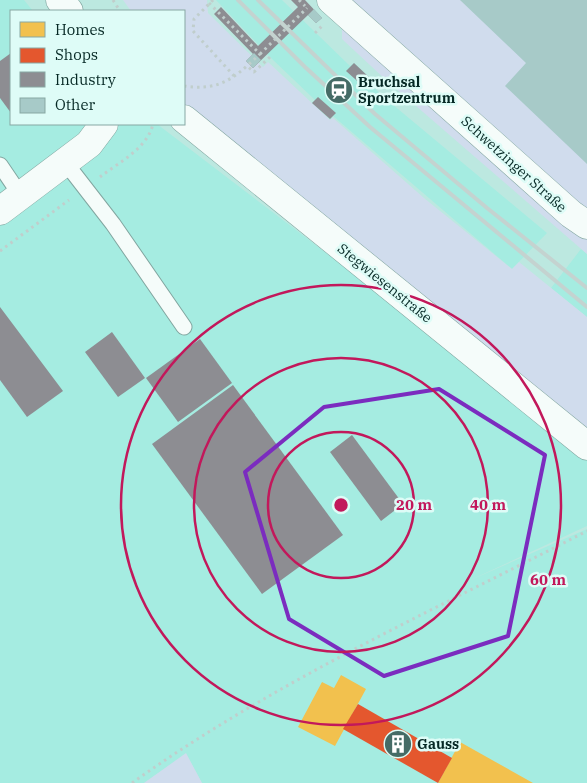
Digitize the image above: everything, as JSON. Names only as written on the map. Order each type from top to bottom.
[{"type":"street","points":[[60,0],[68,10]]},
{"type":"street","name":"Schwetzinger Straße","points":[[331,0],[571,214],[587,225]]},
{"type":"street","name":"Stegwiesenstraße","points":[[185,120],[587,446]]},
{"type":"street","points":[[11,203],[90,144],[103,125]]},
{"type":"lane","points":[[66,162],[113,224],[184,327]]},
{"type":"lane","points":[[0,164],[11,203]]},
{"type":"path","points":[[185,86],[199,88],[219,86],[235,77],[307,8],[299,0]]},
{"type":"path","points":[[235,77],[193,31],[194,20],[211,1],[217,11],[260,54]]},
{"type":"path","points":[[248,66],[254,72],[270,57]]},
{"type":"path","points":[[132,783],[182,747],[265,697],[587,531]]},
{"type":"highlighted area","points":[[439,389],[545,455],[508,636],[384,676],[289,619],[245,472],[324,407]]},
{"type":"shaded area","points":[[0,0],[24,0],[32,10],[10,10],[10,125],[158,125],[587,452],[587,526],[466,582],[587,529],[587,783],[202,783],[186,754],[144,783],[0,783]]},
{"type":"shaded area","points":[[123,0],[207,0],[208,13],[263,67],[268,62],[330,120],[333,118],[424,198],[512,269],[519,262],[587,317],[587,433],[185,105],[185,10],[130,10]]},
{"type":"shaded area","name":"Bruchsal Sportzentrum","points":[[216,0],[282,0],[350,66],[354,63],[371,79],[369,83],[386,99],[547,233],[512,269],[333,116],[330,119],[312,103],[315,100],[270,57]]},
{"type":"shaded area","points":[[342,0],[587,0],[587,254],[386,80],[342,39]]},
{"type":"shaded area","points":[[581,249],[587,254],[587,317],[551,288]]},
{"type":"shaded area","points":[[186,753],[202,783],[144,783]]},
{"type":"building: Homes","points":[[341,675],[366,689],[335,746],[298,727],[322,682],[334,688]]},
{"type":"building: Homes","points":[[460,742],[533,783],[438,783]]},
{"type":"building: Shops","name":"Gauss","points":[[358,704],[452,758],[438,783],[343,729]]},
{"type":"building: Industry","points":[[291,0],[305,0],[322,18],[316,23],[308,15],[253,68],[246,61],[253,54],[214,14],[221,7],[258,46],[298,7]]},
{"type":"building: Industry","points":[[10,54],[10,112],[0,98],[0,61]]},
{"type":"building: Industry","points":[[354,63],[371,79],[364,87],[346,71]]},
{"type":"building: Industry","points":[[318,97],[336,113],[330,119],[312,103]]},
{"type":"building: Industry","points":[[0,307],[63,391],[27,417],[0,380]]},
{"type":"building: Industry","points":[[112,332],[145,378],[118,397],[85,352]]},
{"type":"building: Industry","points":[[200,339],[232,383],[178,422],[146,378]]},
{"type":"building: Industry","points":[[233,385],[343,535],[262,594],[152,444]]},
{"type":"building: Industry","points":[[352,435],[403,504],[381,521],[330,452]]},
{"type":"building: Other","points":[[460,0],[587,0],[587,164],[505,86],[526,63]]},
{"type":"building: Other","points":[[314,9],[322,18],[316,23],[308,15]]},
{"type":"building: Other","points":[[254,53],[261,60],[253,68],[246,61]]},
{"type":"railway","points":[[238,0],[305,67],[370,127],[587,307]]},
{"type":"railway","points":[[258,0],[375,114],[487,208],[587,288]]},
{"type":"place","name":"Bruchsal Sportzentrum","points":[[339,90]]},
{"type":"place","name":"Gauss","points":[[398,744]]}]
